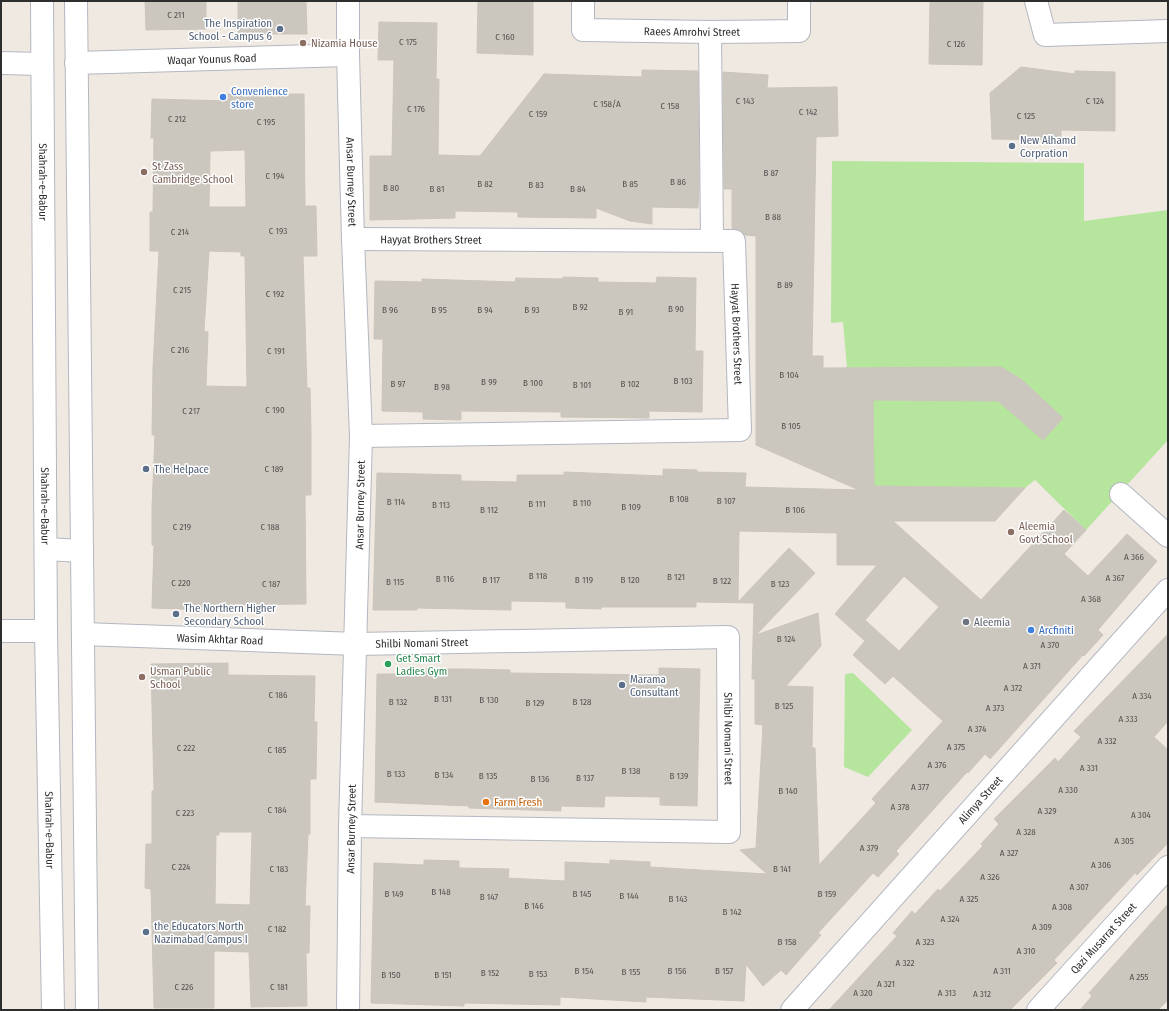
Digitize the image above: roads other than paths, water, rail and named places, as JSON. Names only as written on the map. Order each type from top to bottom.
[{"type":"street","name":"Shahrah-e-Babur","points":[[42,1],[46,631],[53,1010]]},
{"type":"street","points":[[76,1],[87,1010]]},
{"type":"street","name":"Ansar Burney Street","points":[[348,1],[353,239],[361,436],[350,826],[348,1010]]},
{"type":"street","name":"Raees Amrohvi Street","points":[[582,1],[583,30],[710,32],[800,31],[800,1]]},
{"type":"street","points":[[1036,1],[1045,34],[1168,31]]},
{"type":"street","points":[[710,32],[712,240]]},
{"type":"street","name":"Waqar Younus Road","points":[[76,63],[348,56]]},
{"type":"street","points":[[1,63],[42,64]]},
{"type":"street","name":"Hayyat Brothers Street","points":[[353,239],[734,241],[740,430],[361,436]]},
{"type":"street","points":[[1121,494],[1168,536]]},
{"type":"street","points":[[46,549],[82,551]]},
{"type":"street","name":"Alimya Street","points":[[792,1010],[1168,590]]},
{"type":"street","points":[[1,631],[46,631]]},
{"type":"street","name":"Wasim Akhtar Road","points":[[83,634],[356,644]]},
{"type":"street","name":"Shilbi Nomani Street","points":[[350,826],[729,832],[728,637],[356,644]]},
{"type":"street","name":"Qazi Musarrat Street","points":[[1038,1010],[1168,867]]},
{"type":"place","name":"The Inspiration School - Campus 6","points":[[280,29]]},
{"type":"place","name":"Nizamia House","points":[[303,43]]},
{"type":"place","name":"Convenience store","points":[[223,97]]},
{"type":"place","name":"New Alhamd Corpration","points":[[1012,146]]},
{"type":"place","name":"St Zass Cambridge School","points":[[144,172]]},
{"type":"place","name":"The Helpace","points":[[146,469]]},
{"type":"place","name":"Aleemia Govt School","points":[[1011,532]]},
{"type":"place","name":"The Northern Higher Secondary School","points":[[176,614]]},
{"type":"place","name":"Aleemia","points":[[966,622]]},
{"type":"place","name":"Arcfiniti","points":[[1031,630]]},
{"type":"place","name":"Get Smart Ladies Gym","points":[[388,664]]},
{"type":"place","name":"Usman Public School","points":[[142,677]]},
{"type":"place","name":"Marama Consultant","points":[[622,685]]},
{"type":"place","name":"Farm Fresh","points":[[486,802]]},
{"type":"place","name":"the Educators North Nazimabad Campus I","points":[[146,932]]}]
